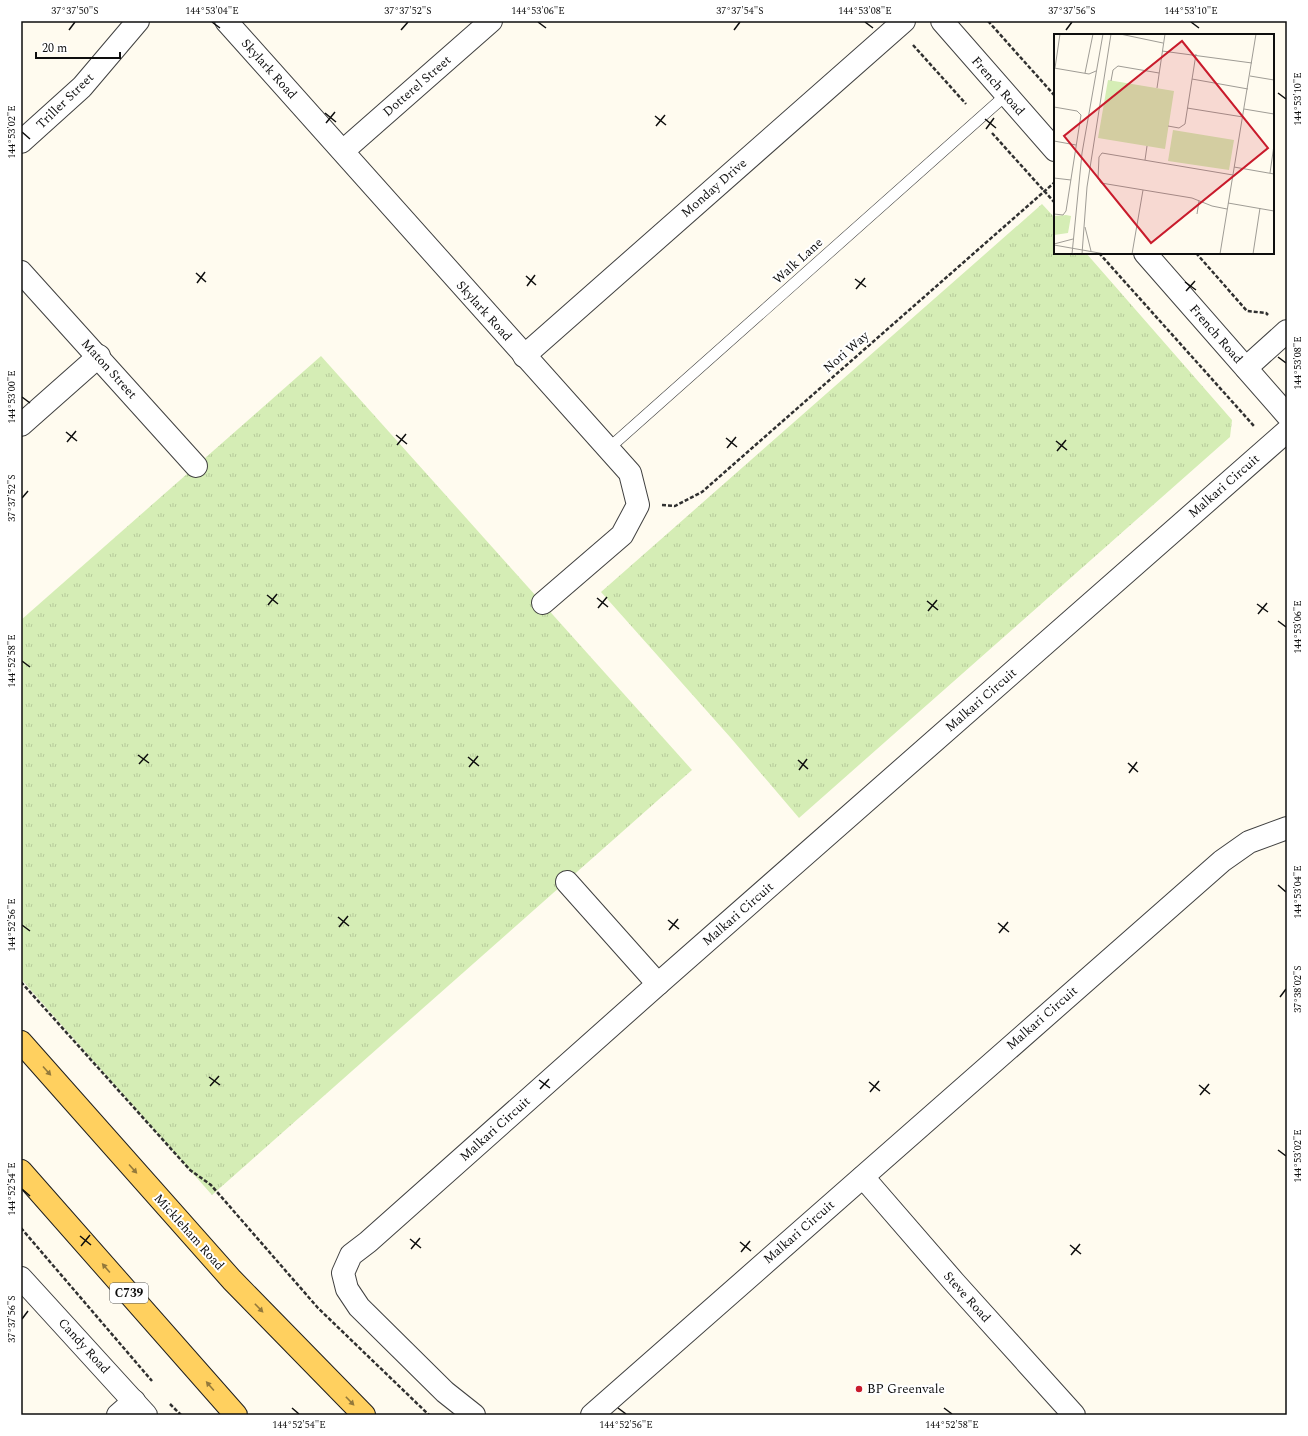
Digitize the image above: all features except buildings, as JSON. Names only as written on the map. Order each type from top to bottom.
[{"type":"main road","name":"Mickleham Road","points":[[21,1042],[232,1280],[364,1415]]},
{"type":"main road","name":"C739","points":[[21,1171],[236,1415]]},
{"type":"street","name":"Triller Street","points":[[21,142],[82,87],[138,21]]},
{"type":"street","name":"Skylark Road","points":[[226,21],[630,473],[638,505]]},
{"type":"street","name":"Dotterel Street","points":[[343,151],[491,21]]},
{"type":"street","name":"Monday Drive","points":[[524,356],[904,21]]},
{"type":"street","name":"French Road","points":[[942,21],[1054,149]]},
{"type":"street","name":"French Road","points":[[1146,254],[1287,415]]},
{"type":"street","name":"Maton Street","points":[[21,272],[99,356],[196,466]]},
{"type":"street","points":[[1246,368],[1286,332]]},
{"type":"street","points":[[21,425],[99,356]]},
{"type":"street","name":"Malkari Circuit","points":[[474,1415],[445,1392],[359,1307],[347,1289],[343,1273],[351,1255],[374,1237],[658,984],[1279,438]]},
{"type":"street","points":[[543,603],[622,535],[638,505]]},
{"type":"street","name":"Malkari Circuit","points":[[592,1415],[1222,861],[1249,842],[1287,828]]},
{"type":"street","points":[[567,882],[658,984]]},
{"type":"street","name":"Steve Road","points":[[862,1177],[1074,1415]]},
{"type":"street","name":"Candy Road","points":[[21,1278],[133,1410]]},
{"type":"lane","name":"Walk Lane","points":[[608,449],[1006,95]]},
{"type":"path","points":[[988,21],[1054,95]]},
{"type":"path","name":"Nori Way","points":[[638,505],[674,506],[702,492],[1054,183]]},
{"type":"path","points":[[1100,254],[1279,438]]},
{"type":"path","points":[[1197,254],[1247,311],[1266,313],[1286,332]]},
{"type":"path","points":[[21,982],[184,1164],[211,1186],[318,1308],[429,1415]]},
{"type":"path","points":[[21,1228],[153,1382]]},
{"type":"path","points":[[167,1400],[181,1415]]},
{"type":"green space","points":[[1042,204],[1054,217],[1054,254],[1087,254],[1232,420],[1230,437],[799,818],[730,737],[601,592]]},
{"type":"green space","points":[[321,356],[692,770],[212,1195],[21,979],[21,620]]},
{"type":"place","name":"BP Greenvale","points":[[859,1389]]}]
